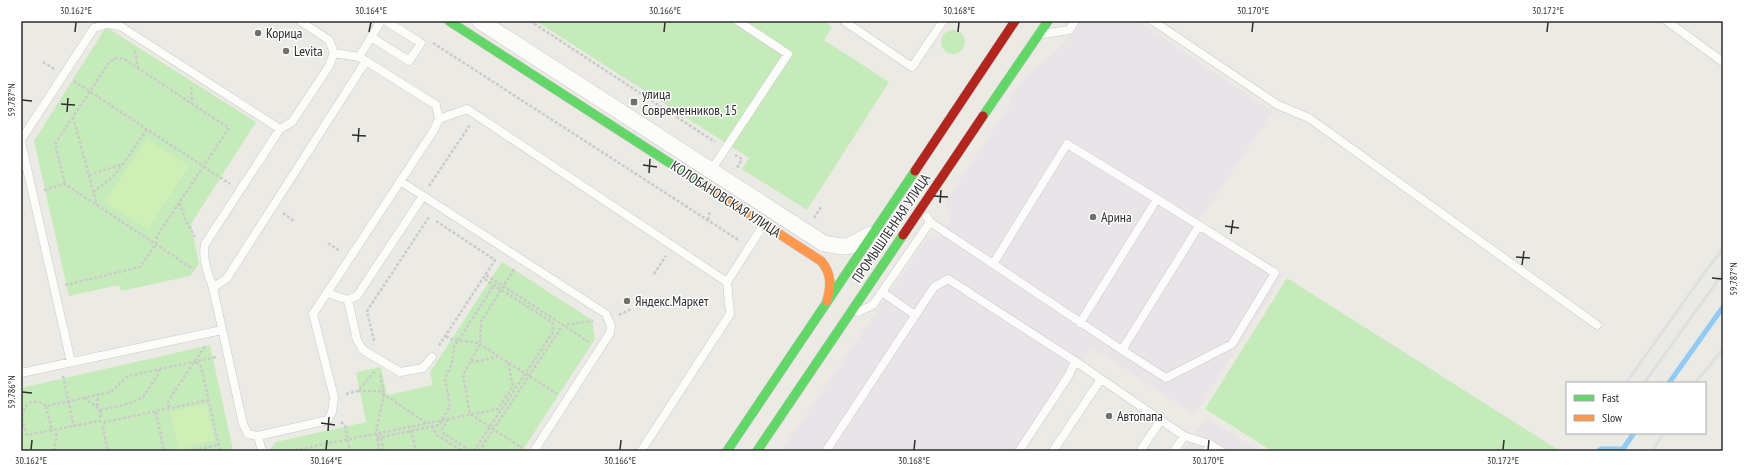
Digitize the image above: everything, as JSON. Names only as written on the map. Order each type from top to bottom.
[{"type":"street","name":"КОЛОБАНОВСКАЯ УЛИЦА","points":[[449,21],[460,24],[826,265],[831,285],[826,304]]},
{"type":"street","name":"КОЛОБАНОВСКАЯ УЛИЦА","points":[[480,21],[823,242],[837,246],[849,246],[857,244],[874,233]]},
{"type":"street","name":"ПРОМЫШЛЕННАЯ УЛИЦА","points":[[727,451],[1015,21]]},
{"type":"street","name":"ПРОМЫШЛЕННАЯ УЛИЦА","points":[[757,451],[1048,21]]},
{"type":"lane","points":[[300,21],[329,40],[334,53],[329,66],[292,122],[280,129],[206,244],[204,253],[243,424],[248,434],[258,436],[328,420],[332,412],[334,397],[313,314],[434,130],[439,119],[436,106],[366,61],[359,57],[334,53]]},
{"type":"lane","points":[[359,57],[381,21]]},
{"type":"lane","points":[[372,37],[409,61],[421,44],[386,21]]},
{"type":"lane","points":[[702,184],[788,54],[738,21]]},
{"type":"lane","points":[[844,21],[912,67],[943,21]]},
{"type":"lane","points":[[1039,35],[1069,30],[1076,21]]},
{"type":"lane","points":[[1153,21],[1278,105],[1309,118],[1598,325]]},
{"type":"lane","points":[[1667,21],[1723,62]]},
{"type":"lane","points":[[71,362],[21,141],[94,28],[107,24],[120,26],[280,129]]},
{"type":"lane","points":[[213,288],[226,278],[366,61]]},
{"type":"lane","points":[[439,119],[468,109],[727,282]]},
{"type":"lane","points":[[922,208],[930,222],[1080,323],[1166,378],[1232,344],[1275,273],[1068,144],[993,264]]},
{"type":"lane","points":[[400,180],[606,314],[609,319],[610,333],[534,451]]},
{"type":"lane","points":[[327,293],[348,300],[357,296],[423,196]]},
{"type":"lane","points":[[1080,323],[1157,199]]},
{"type":"lane","points":[[641,451],[730,314],[727,282],[773,210]]},
{"type":"lane","points":[[848,317],[873,305],[930,222]]},
{"type":"lane","points":[[1122,350],[1199,226]]},
{"type":"lane","points":[[826,451],[934,287],[948,279],[1075,361],[1184,436],[1208,448],[1221,451]]},
{"type":"lane","points":[[882,292],[915,315]]},
{"type":"lane","points":[[348,300],[357,340],[363,350],[400,372],[423,368],[432,357]]},
{"type":"lane","points":[[21,373],[222,330]]},
{"type":"lane","points":[[1019,451],[1069,375],[1075,361]]},
{"type":"lane","points":[[1053,451],[1101,380]]},
{"type":"lane","points":[[1140,451],[1161,420]]},
{"type":"lane","points":[[258,436],[262,451]]},
{"type":"lane","points":[[1174,451],[1184,436]]},
{"type":"path","points":[[530,21],[742,159],[735,173]]},
{"type":"path","points":[[432,42],[750,246]]},
{"type":"path","points":[[54,287],[140,267],[156,244],[157,236],[229,128],[124,59],[115,58],[109,63],[55,144],[65,184],[156,244],[198,273],[208,275]]},
{"type":"path","points":[[72,80],[240,191]]},
{"type":"path","points":[[423,196],[477,115]]},
{"type":"path","points":[[73,117],[97,205]]},
{"type":"path","points":[[93,192],[113,177],[146,129]]},
{"type":"path","points":[[89,175],[123,164]]},
{"type":"path","points":[[33,193],[65,184]]},
{"type":"path","points":[[180,203],[185,219],[204,253]]},
{"type":"path","points":[[415,208],[495,260],[432,357]]},
{"type":"path","points":[[696,212],[711,208],[708,220]]},
{"type":"path","points":[[375,346],[367,311],[429,217]]},
{"type":"path","points":[[654,274],[674,246]]},
{"type":"path","points":[[521,259],[481,322],[480,344],[463,375],[470,414],[527,451]]},
{"type":"path","points":[[486,275],[599,349]]},
{"type":"path","points":[[449,419],[442,429],[443,433],[472,451],[490,427],[553,332],[554,327],[552,323],[483,278]]},
{"type":"path","points":[[377,438],[439,425],[450,406],[445,378],[452,364],[453,349],[494,285]]},
{"type":"path","points":[[479,451],[563,325],[609,319]]},
{"type":"path","points":[[169,408],[168,401],[196,361],[206,343],[204,334]]},
{"type":"path","points":[[446,336],[450,339],[480,344],[567,400]]},
{"type":"path","points":[[471,360],[480,361],[499,356]]},
{"type":"path","points":[[209,400],[105,422],[99,421],[57,431],[27,435],[23,421],[23,412],[28,404],[36,401],[46,406],[111,392],[128,376],[213,358]]},
{"type":"path","points":[[196,361],[201,366],[220,451]]},
{"type":"path","points":[[290,451],[498,409],[513,386],[508,362]]},
{"type":"path","points":[[61,364],[74,426]]},
{"type":"path","points":[[358,391],[378,367],[384,394],[376,433],[380,451]]},
{"type":"path","points":[[100,410],[131,403],[143,397],[159,373],[159,369]]},
{"type":"path","points":[[334,397],[358,391],[379,391],[426,423]]},
{"type":"path","points":[[97,406],[98,394]]},
{"type":"path","points":[[85,397],[86,400],[97,406],[100,410],[101,417],[99,421]]},
{"type":"path","points":[[46,406],[52,431]]},
{"type":"path","points":[[156,412],[164,451]]},
{"type":"path","points":[[332,412],[345,426],[350,451]]},
{"type":"path","points":[[105,422],[103,428],[108,451]]},
{"type":"path","points":[[410,426],[416,451]]},
{"type":"path","points":[[432,426],[437,435],[462,451]]},
{"type":"path","points":[[54,451],[57,431]]},
{"type":"path","points":[[380,433],[384,451]]},
{"type":"path","points":[[189,451],[218,445]]},
{"type":"path","points":[[315,446],[316,451]]},
{"type":"shaded area","points":[[1081,21],[1138,21],[1273,112],[1199,220],[1284,274],[1195,414],[1092,348],[1024,451],[781,451],[928,237],[938,237],[951,219],[945,203],[1012,102],[1008,99],[1027,76],[1064,44]]},
{"type":"shaded area","points":[[1206,417],[1259,451],[1183,451]]},
{"type":"green space","points":[[536,21],[824,21],[832,27],[824,40],[889,82],[807,210],[742,169],[749,158]]},
{"type":"green space","points":[[106,27],[256,122],[191,224],[199,264],[190,276],[121,291],[119,285],[69,296],[34,141]]},
{"type":"green space","points":[[953,30],[962,33],[965,42],[962,51],[953,54],[944,51],[941,42],[944,33]]},
{"type":"green space","points":[[147,139],[189,166],[148,229],[105,202]]},
{"type":"green space","points":[[502,262],[592,320],[595,339],[522,451],[269,451],[276,442],[366,422],[356,372],[381,367],[387,395],[433,385],[430,372]]},
{"type":"green space","points":[[1287,278],[1560,451],[1272,451],[1205,409]]},
{"type":"green space","points":[[210,345],[233,450],[21,451],[21,388]]},
{"type":"green space","points":[[206,404],[214,440],[179,449],[170,412]]},
{"type":"waterway","points":[[1670,382],[1723,307]]},
{"type":"waterway","points":[[1598,451],[1601,449],[1623,449],[1633,434]]},
{"type":"railway","points":[[1627,382],[1723,249]]},
{"type":"railway","points":[[1645,382],[1723,273]]},
{"type":"railway","points":[[1696,382],[1723,349]]},
{"type":"railway","points":[[1652,451],[1663,434]]},
{"type":"traffic: fast","points":[[449,21],[707,187]]},
{"type":"traffic: fast","points":[[983,116],[1048,21]]},
{"type":"traffic: fast","points":[[727,451],[915,171]]},
{"type":"traffic: fast","points":[[757,451],[903,235]]},
{"type":"traffic: slow","points":[[707,187],[821,261],[827,270],[830,280],[827,301]]},
{"type":"traffic: jam","points":[[915,171],[1015,21]]},
{"type":"traffic: jam","points":[[903,235],[983,116]]},
{"type":"place","name":"Корица","points":[[258,33]]},
{"type":"place","name":"Levita","points":[[286,51]]},
{"type":"place","name":"улица Современников, 15","points":[[634,102]]},
{"type":"place","name":"Арина","points":[[1093,217]]},
{"type":"place","name":"Яндекс.Маркет","points":[[627,301]]},
{"type":"place","name":"Автопапа","points":[[1109,416]]}]
